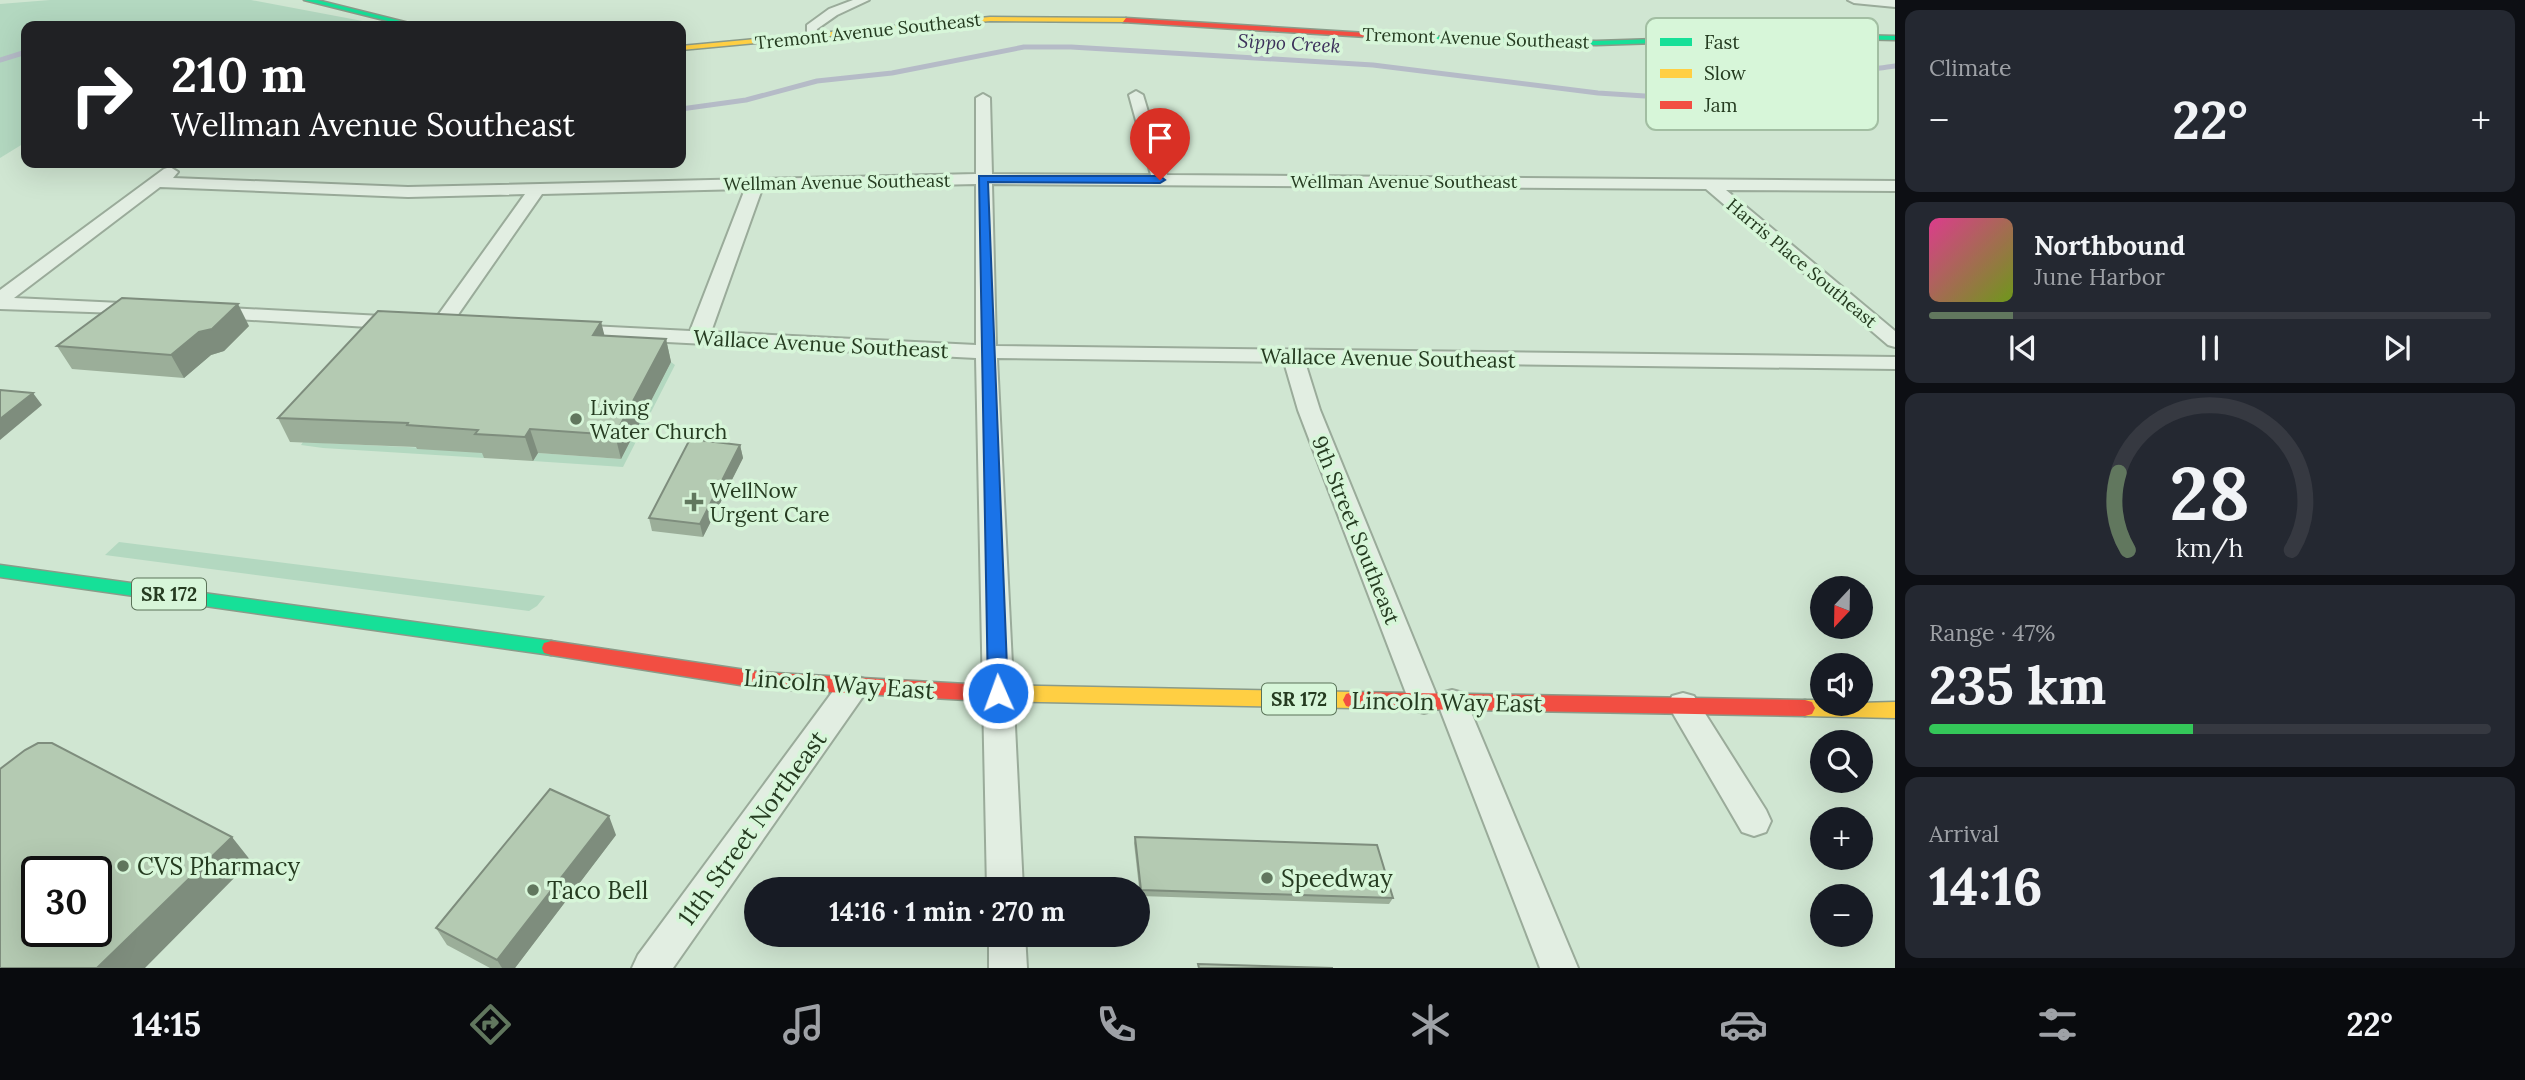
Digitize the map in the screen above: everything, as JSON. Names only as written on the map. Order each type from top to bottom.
[{"type":"street","points":[[308,0],[399,21]]},
{"type":"street","points":[[811,36],[811,28],[820,20],[863,0]]},
{"type":"street","points":[[1854,0],[1895,3]]},
{"type":"street","name":"Tremont Avenue Southeast","points":[[686,48],[938,21],[1035,18],[1139,20],[1556,43],[1646,40]]},
{"type":"street","points":[[1136,94],[1160,180]]},
{"type":"street","points":[[983,98],[986,352],[1005,877]]},
{"type":"street","points":[[0,301],[176,168]]},
{"type":"street","name":"Wellman Avenue Southeast","points":[[157,182],[408,192],[983,179],[1895,186]]},
{"type":"street","points":[[698,338],[756,183]]},
{"type":"street","name":"Harris Place Southeast","points":[[1709,184],[1895,341]]},
{"type":"street","points":[[441,325],[537,189]]},
{"type":"street","points":[[0,301],[160,311]]},
{"type":"street","points":[[186,312],[469,327]]},
{"type":"street","name":"Wallace Avenue Southeast","points":[[549,330],[986,352],[1895,363]]},
{"type":"street","name":"9th Street Southeast","points":[[1293,357],[1309,410],[1559,968]]},
{"type":"street","name":"Lincoln Way East","points":[[0,571],[457,634],[759,680],[853,687],[998,693],[1895,710]]},
{"type":"street","points":[[8,591],[23,574]]},
{"type":"street","name":"11th Street Northeast","points":[[651,968],[853,687]]},
{"type":"street","points":[[1683,705],[1754,821]]},
{"type":"street","points":[[1007,947],[1008,968]]},
{"type":"green space","points":[[50,0],[251,0],[362,21],[21,21],[21,145],[0,158],[0,4]]},
{"type":"green space","points":[[671,362],[675,365],[623,467],[533,461],[538,453],[621,459]]},
{"type":"green space","points":[[303,442],[489,451],[484,458],[323,448],[301,445]]},
{"type":"green space","points":[[119,542],[545,596],[529,611],[105,555]]},
{"type":"building","points":[[122,298],[238,304],[212,329],[199,332],[171,355],[57,346]]},
{"type":"building","points":[[378,311],[601,322],[593,335],[666,339],[615,435],[530,429],[525,437],[475,434],[478,430],[407,425],[408,423],[278,418]]},
{"type":"building","points":[[0,390],[33,393],[0,419]]},
{"type":"building","name":"WellNow Urgent Care","points":[[690,439],[740,445],[700,524],[649,518]]},
{"type":"building","name":"CVS Pharmacy","points":[[38,743],[52,743],[232,837],[97,968],[0,968],[0,769]]},
{"type":"building","name":"Taco Bell","points":[[550,789],[609,816],[497,960],[436,928]]},
{"type":"building","points":[[1135,837],[1377,845],[1393,898],[1150,890],[1150,877],[1140,877]]},
{"type":"building","points":[[1198,964],[1333,968],[1199,968]]},
{"type":"waterway","name":"Sippo Creek","points":[[686,108],[746,100],[817,81],[892,73],[1024,47],[1071,47],[1373,65],[1598,93],[1646,96]]},
{"type":"waterway","name":"Sippo Creek","points":[[0,60],[21,54]]},
{"type":"waterway","name":"Sippo Creek","points":[[1878,68],[1895,66]]},
{"type":"traffic: fast","points":[[308,0],[396,21]]},
{"type":"traffic: fast","points":[[1415,38],[1596,43],[1646,41]]},
{"type":"traffic: fast","points":[[1878,38],[1895,38]]},
{"type":"traffic: fast","points":[[0,571],[551,648]]},
{"type":"traffic: slow","points":[[686,48],[990,19],[1126,20]]},
{"type":"traffic: slow","points":[[984,693],[1353,700]]},
{"type":"traffic: slow","points":[[1805,708],[1895,710]]},
{"type":"traffic: jam","points":[[1126,20],[1415,38]]},
{"type":"traffic: jam","points":[[551,648],[759,680],[984,693]]},
{"type":"traffic: jam","points":[[1353,700],[1805,708]]},
{"type":"place","name":"Living Water Church","points":[[576,419]]},
{"type":"place","name":"WellNow Urgent Care","points":[[694,502]]},
{"type":"place","name":"CVS Pharmacy","points":[[123,866]]},
{"type":"place","name":"Speedway","points":[[1267,878]]},
{"type":"place","name":"Taco Bell","points":[[533,890]]},
{"type":"route","points":[[998,693],[983,179],[1160,180]]}]
